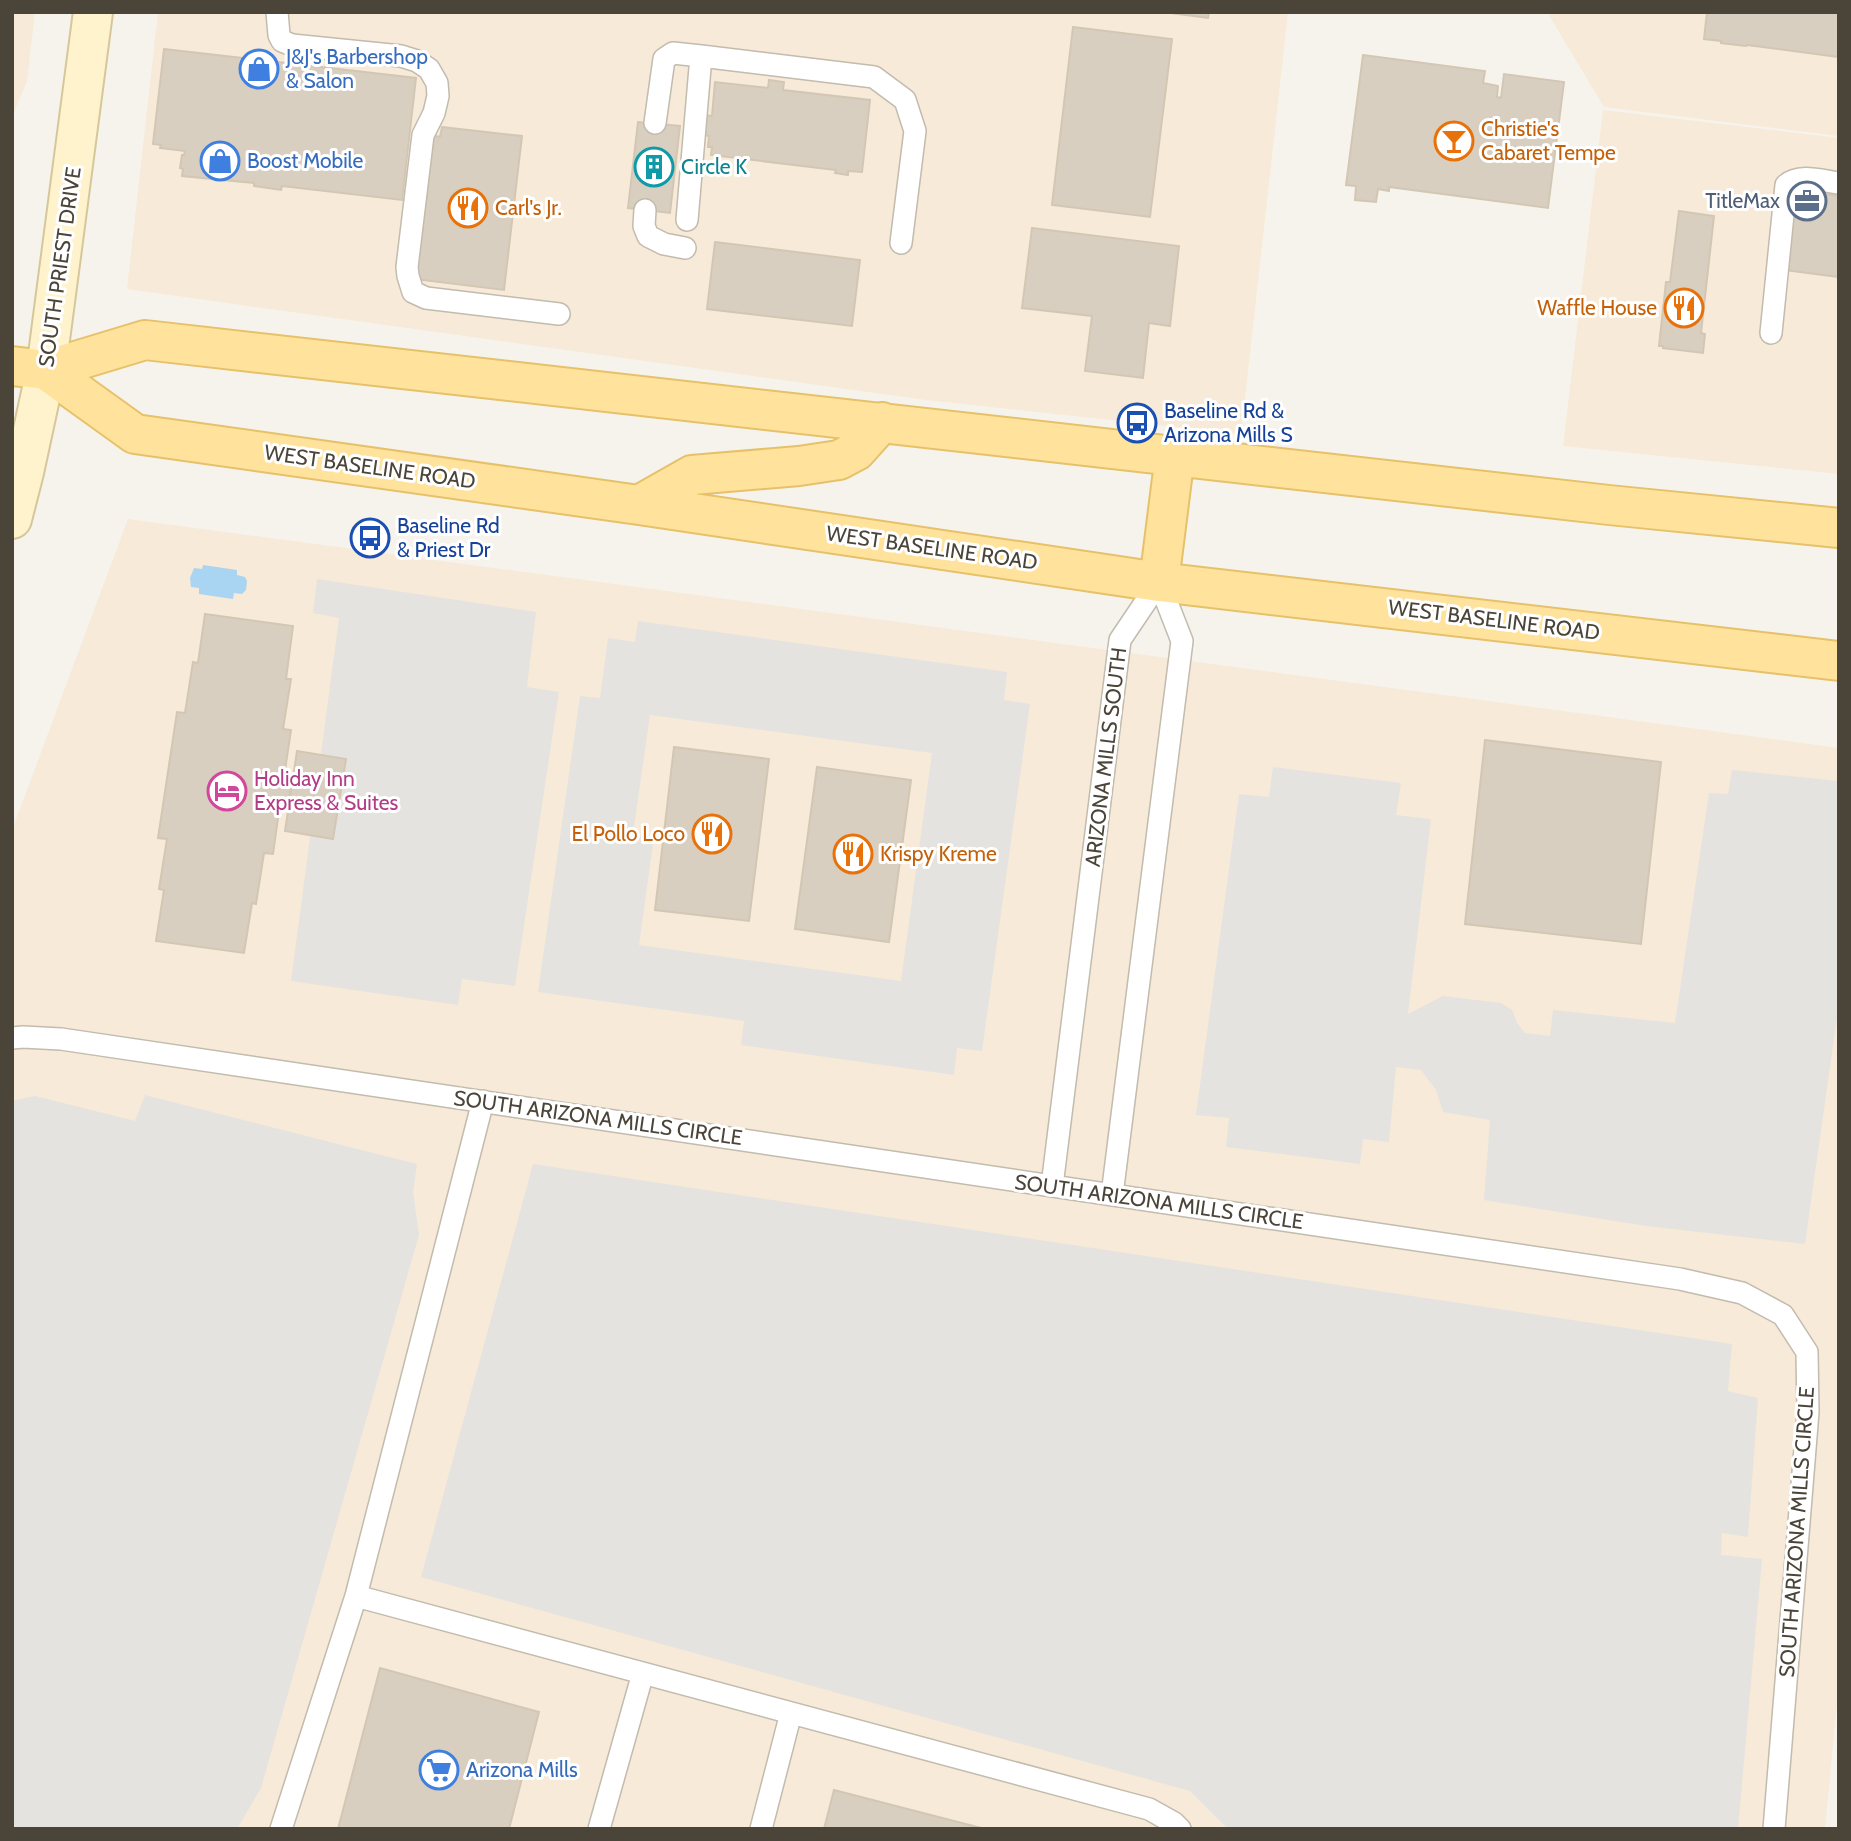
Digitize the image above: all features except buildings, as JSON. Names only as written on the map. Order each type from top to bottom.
[{"type":"main road","points":[[29,368],[145,340],[1609,505],[1839,528]]},
{"type":"main road","name":"WEST BASELINE ROAD","points":[[29,368],[135,434],[1159,582],[1839,661]]},
{"type":"main road","points":[[639,505],[692,475],[839,460],[856,451],[883,422]]},
{"type":"main road","points":[[1159,582],[1175,455]]},
{"type":"street","name":"SOUTH PRIEST DRIVE","points":[[12,519],[24,472],[29,368],[93,12]]},
{"type":"lane","points":[[277,12],[282,41],[292,45],[401,56],[417,61],[429,69],[437,83],[438,96],[434,113],[423,135],[407,267],[414,292],[426,298],[559,314]]},
{"type":"lane","points":[[655,123],[664,59],[673,53],[874,77],[905,100],[915,131],[901,243]]},
{"type":"lane","points":[[687,220],[701,56]]},
{"type":"lane","points":[[1771,333],[1786,185],[1792,179],[1802,178],[1839,183]]},
{"type":"lane","points":[[645,210],[644,226],[648,236],[664,244],[685,248]]},
{"type":"lane","points":[[1112,1195],[1182,642],[1159,582]]},
{"type":"lane","name":"ARIZONA MILLS SOUTH","points":[[1052,1186],[1121,640],[1159,582]]},
{"type":"lane","name":"SOUTH ARIZONA MILLS CIRCLE","points":[[12,1038],[61,1038],[1680,1279],[1742,1293],[1783,1315],[1807,1352],[1808,1412],[1774,1829]]},
{"type":"lane","points":[[281,1829],[356,1596],[483,1101]]},
{"type":"lane","points":[[356,1596],[1149,1809],[1180,1829]]},
{"type":"lane","points":[[599,1829],[643,1672]]},
{"type":"lane","points":[[761,1829],[791,1713]]},
{"type":"shaded area","points":[[12,12],[35,12],[27,81],[12,117]]},
{"type":"shaded area","points":[[158,12],[1288,12],[1241,434],[926,400],[127,289]]},
{"type":"shaded area","points":[[1547,12],[1839,12],[1839,136],[1604,107]]},
{"type":"shaded area","points":[[1603,110],[1839,138],[1839,474],[1563,446]]},
{"type":"shaded area","name":"Arizona Mills","points":[[128,519],[1839,748],[1839,1681],[1825,1829],[12,1829],[12,830]]},
{"type":"shaded area","points":[[317,579],[536,612],[527,687],[559,692],[515,986],[462,979],[458,1005],[291,981],[339,618],[313,613]]},
{"type":"shaded area","points":[[638,621],[1007,672],[1004,700],[1030,704],[982,1051],[957,1048],[954,1075],[741,1045],[744,1021],[538,992],[580,696],[600,698],[608,638],[635,642]],"holes":[[[650,715],[932,753],[901,981],[639,945],[654,837],[633,834]]]},
{"type":"shaded area","points":[[1273,767],[1401,783],[1396,815],[1431,819],[1408,1014],[1443,996],[1501,1003],[1512,1010],[1525,1033],[1550,1036],[1553,1010],[1675,1023],[1709,793],[1728,794],[1732,770],[1839,781],[1839,1003],[1805,1244],[1646,1226],[1484,1200],[1490,1120],[1443,1112],[1436,1090],[1421,1070],[1396,1067],[1389,1142],[1363,1139],[1360,1164],[1226,1147],[1229,1118],[1196,1115],[1239,794],[1269,797]]},
{"type":"shaded area","points":[[145,1095],[417,1164],[413,1192],[419,1235],[261,1788],[237,1829],[12,1829],[12,1101],[35,1096],[135,1121]]},
{"type":"shaded area","points":[[533,1164],[1732,1344],[1728,1391],[1758,1398],[1748,1537],[1722,1533],[1721,1555],[1762,1559],[1738,1829],[1228,1829],[1190,1791],[421,1577]]},
{"type":"water","points":[[203,565],[237,570],[237,575],[245,577],[247,581],[246,590],[242,594],[234,593],[233,599],[199,594],[199,588],[191,587],[190,578],[194,568],[202,569]]},
{"type":"place","name":"J&J's Barbershop & Salon","points":[[259,69]]},
{"type":"place","name":"Christie's Cabaret Tempe","points":[[1454,141]]},
{"type":"place","name":"Boost Mobile","points":[[220,161]]},
{"type":"place","name":"Circle K","points":[[654,167]]},
{"type":"place","name":"TitleMax","points":[[1807,201]]},
{"type":"place","name":"Carl's Jr.","points":[[468,208]]},
{"type":"place","name":"Waffle House","points":[[1684,308]]},
{"type":"place","name":"Baseline Rd & Arizona Mills S","points":[[1137,423]]},
{"type":"place","name":"Baseline Rd & Priest Dr","points":[[370,538]]},
{"type":"place","name":"Holiday Inn Express & Suites","points":[[227,791]]},
{"type":"place","name":"El Pollo Loco","points":[[712,834]]},
{"type":"place","name":"Krispy Kreme","points":[[853,854]]},
{"type":"place","name":"Arizona Mills","points":[[439,1770]]}]
